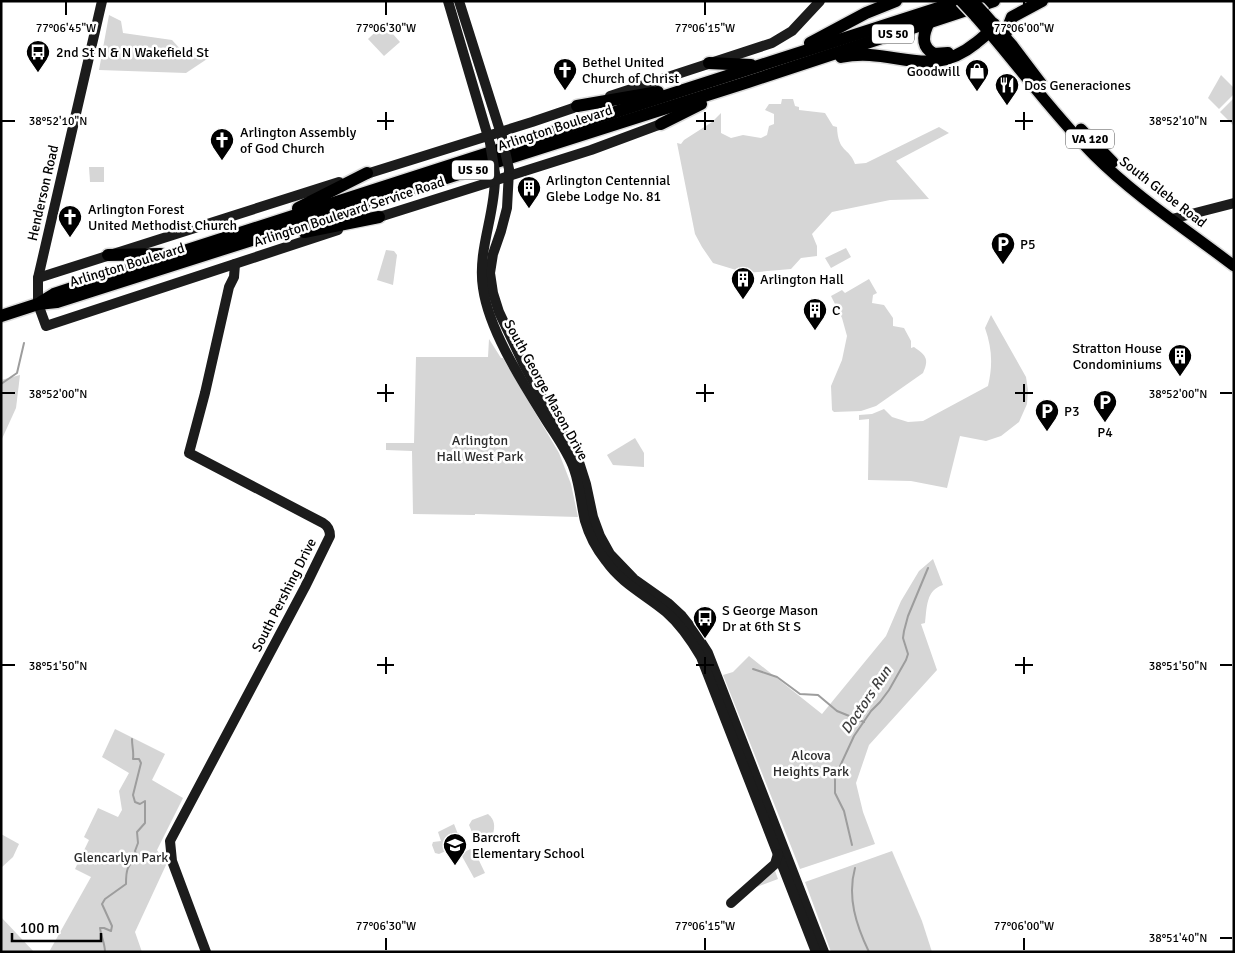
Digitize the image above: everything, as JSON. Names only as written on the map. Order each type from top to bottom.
[{"type":"highway","points":[[788,62],[866,13],[896,1]]},
{"type":"highway","name":"Arlington Boulevard","points":[[1,316],[38,304],[57,302],[197,259],[748,82],[788,62],[960,1]]},
{"type":"highway","name":"Arlington Boulevard","points":[[38,304],[54,294],[178,253],[761,65],[788,62],[929,22],[994,1]]},
{"type":"highway","points":[[1005,35],[1012,17],[1042,1]]},
{"type":"highway","points":[[929,22],[924,33],[924,44],[929,51],[936,55],[946,54],[989,28]]},
{"type":"highway","points":[[788,62],[860,54],[882,55],[918,62],[937,62],[961,53],[989,28]]},
{"type":"highway","points":[[709,63],[761,65]]},
{"type":"highway","points":[[661,124],[694,107],[743,88],[748,82]]},
{"type":"highway","points":[[577,106],[692,88]]},
{"type":"highway","points":[[260,226],[367,173]]},
{"type":"highway","points":[[197,259],[310,230],[378,217]]},
{"type":"highway","points":[[108,255],[178,253]]},
{"type":"main road","name":"Henderson Road","points":[[38,304],[38,278],[102,1]]},
{"type":"main road","name":"South George Mason Drive","points":[[448,1],[488,139],[495,176],[493,204],[482,270],[483,290],[488,310],[515,367],[574,469],[586,523],[600,552],[621,578],[676,621],[689,637],[701,657],[816,952]]},
{"type":"main road","name":"South George Mason Drive","points":[[459,1],[501,135],[509,172],[507,208],[492,254],[490,273],[493,293],[499,312],[524,365],[579,462],[593,517],[600,536],[610,554],[634,579],[668,603],[682,616],[708,653],[824,952]]},
{"type":"main road","points":[[38,278],[367,173],[501,135],[577,106],[745,52],[783,38],[800,24],[820,1]]},
{"type":"main road","name":"South Glebe Road","points":[[960,1],[979,14]]},
{"type":"main road","name":"South Glebe Road","points":[[973,1],[989,28],[1023,66],[1094,155],[1139,194],[1234,258]]},
{"type":"main road","name":"South Glebe Road","points":[[989,28],[1005,35],[1023,66]]},
{"type":"main road","name":"Arlington Boulevard Service Road","points":[[38,304],[46,326],[378,217],[495,176],[616,141],[661,124]]},
{"type":"main road","points":[[1176,218],[1234,203]]},
{"type":"main road","name":"South Glebe Road","points":[[1176,218],[1234,266]]},
{"type":"main road","name":"South Pershing Drive","points":[[206,952],[172,861],[170,841],[305,587],[330,536],[329,528],[325,524],[189,453],[229,287],[234,277],[235,264]]},
{"type":"main road","points":[[218,270],[225,276],[229,287]]},
{"type":"main road","points":[[731,903],[775,864],[778,854]]},
{"type":"green space","points":[[109,15],[121,21],[123,33],[172,40],[183,52],[199,48],[210,57],[186,73],[99,70]]},
{"type":"green space","points":[[384,24],[400,42],[384,56],[368,39]]},
{"type":"green space","points":[[1221,75],[1234,88],[1234,94],[1219,109],[1208,98]]},
{"type":"green space","points":[[1234,98],[1234,126],[1220,112]]},
{"type":"green space","points":[[782,99],[793,99],[795,106],[799,107],[799,110],[825,113],[833,126],[837,127],[839,141],[855,164],[866,163],[939,127],[949,133],[896,161],[929,199],[890,200],[832,212],[812,234],[817,246],[817,256],[801,258],[791,269],[746,273],[713,263],[695,234],[677,143],[681,144],[684,140],[712,122],[721,113],[721,133],[731,138],[743,135],[761,138],[767,135],[769,126],[774,124],[774,114],[765,110],[769,104],[781,104]]},
{"type":"green space","points":[[89,167],[104,167],[104,182],[90,182]]},
{"type":"green space","points":[[846,248],[851,257],[831,268],[825,258]]},
{"type":"green space","points":[[386,250],[394,251],[397,255],[393,285],[377,280]]},
{"type":"green space","points":[[869,279],[877,293],[873,295],[872,303],[884,305],[893,318],[893,326],[904,328],[911,341],[911,348],[914,347],[925,357],[925,368],[923,373],[876,406],[861,411],[834,412],[832,410],[831,386],[842,360],[847,336],[842,318],[831,296],[842,290],[845,293]]},
{"type":"green space","points":[[991,315],[1026,377],[1028,390],[1027,404],[1019,422],[1001,436],[986,441],[960,436],[947,488],[911,481],[868,480],[869,419],[859,420],[859,415],[872,414],[884,409],[892,417],[908,422],[923,421],[988,386],[991,357],[985,328]]},
{"type":"green space","name":"Arlington Hall West Park","points":[[489,339],[501,358],[503,358],[559,453],[571,484],[578,517],[413,514],[412,451],[386,450],[386,443],[414,443],[416,357],[488,357]]},
{"type":"green space","points":[[20,375],[16,408],[1,441],[1,380]]},
{"type":"green space","points":[[635,438],[644,453],[644,467],[613,465],[607,455]]},
{"type":"green space","name":"Alcova Heights Park","points":[[933,559],[943,585],[937,587],[930,595],[925,623],[921,624],[937,670],[869,745],[856,783],[863,812],[875,844],[800,869],[723,675],[733,672],[749,656],[822,714],[886,636],[901,601],[919,571]]},
{"type":"green space","name":"Glencarlyn Park","points":[[115,729],[165,754],[152,780],[183,798],[157,850],[166,865],[135,932],[142,952],[49,952],[91,877],[75,869],[89,840],[84,837],[98,808],[118,817],[122,810],[119,791],[129,773],[102,757]]},
{"type":"green space","points":[[488,814],[494,823],[493,834],[485,840],[474,837],[469,825],[472,820]]},
{"type":"green space","points":[[454,824],[462,844],[439,854],[435,853],[432,845],[433,842],[441,841],[438,832]]},
{"type":"green space","points":[[1,834],[19,844],[13,857],[1,868]]},
{"type":"green space","points":[[464,846],[466,851],[473,848],[485,873],[474,878],[458,849]]},
{"type":"green space","points":[[892,851],[922,921],[932,952],[831,952],[805,882]]},
{"type":"green space","points":[[774,868],[778,879],[751,889]]},
{"type":"green space","points":[[1,917],[34,952],[1,952]]},
{"type":"waterway","points":[[1,384],[17,373],[24,343]]},
{"type":"waterway","name":"Doctors Run","points":[[852,845],[844,811],[835,793],[835,777],[854,736],[871,711],[889,690],[906,660],[908,654],[903,638],[904,631],[908,616],[928,568]]},
{"type":"waterway","points":[[753,669],[777,677],[800,694],[818,695],[837,711],[864,722]]},
{"type":"waterway","points":[[105,952],[100,928],[111,931],[112,926],[102,904],[105,899],[126,884],[128,869],[137,856],[135,851],[138,843],[137,832],[145,823],[145,801],[140,804],[135,802],[133,795],[141,763],[139,759],[133,759],[132,739]]},
{"type":"waterway","name":"Doctors Run","points":[[855,868],[852,900],[860,932],[869,952]]},
{"type":"place","name":"2nd St N & N Wakefield St","points":[[38,73]]},
{"type":"place","name":"Bethel United Church of Christ","points":[[565,91]]},
{"type":"place","name":"Goodwill","points":[[977,92]]},
{"type":"place","name":"Dos Generaciones","points":[[1007,106]]},
{"type":"place","name":"Arlington Assembly of God Church","points":[[222,161]]},
{"type":"place","name":"Arlington Centennial Glebe Lodge No. 81","points":[[529,209]]},
{"type":"place","name":"Arlington Forest United Methodist Church","points":[[70,238]]},
{"type":"place","name":"P5","points":[[1003,265]]},
{"type":"place","name":"Arlington Hall","points":[[743,300]]},
{"type":"place","name":"C","points":[[815,331]]},
{"type":"place","name":"Stratton House Condominiums","points":[[1180,377]]},
{"type":"place","name":"P4","points":[[1105,423]]},
{"type":"place","name":"P3","points":[[1047,432]]},
{"type":"place","name":"S George Mason Dr at 6th St S","points":[[705,639]]},
{"type":"place","name":"Barcroft Elementary School","points":[[455,866]]}]
